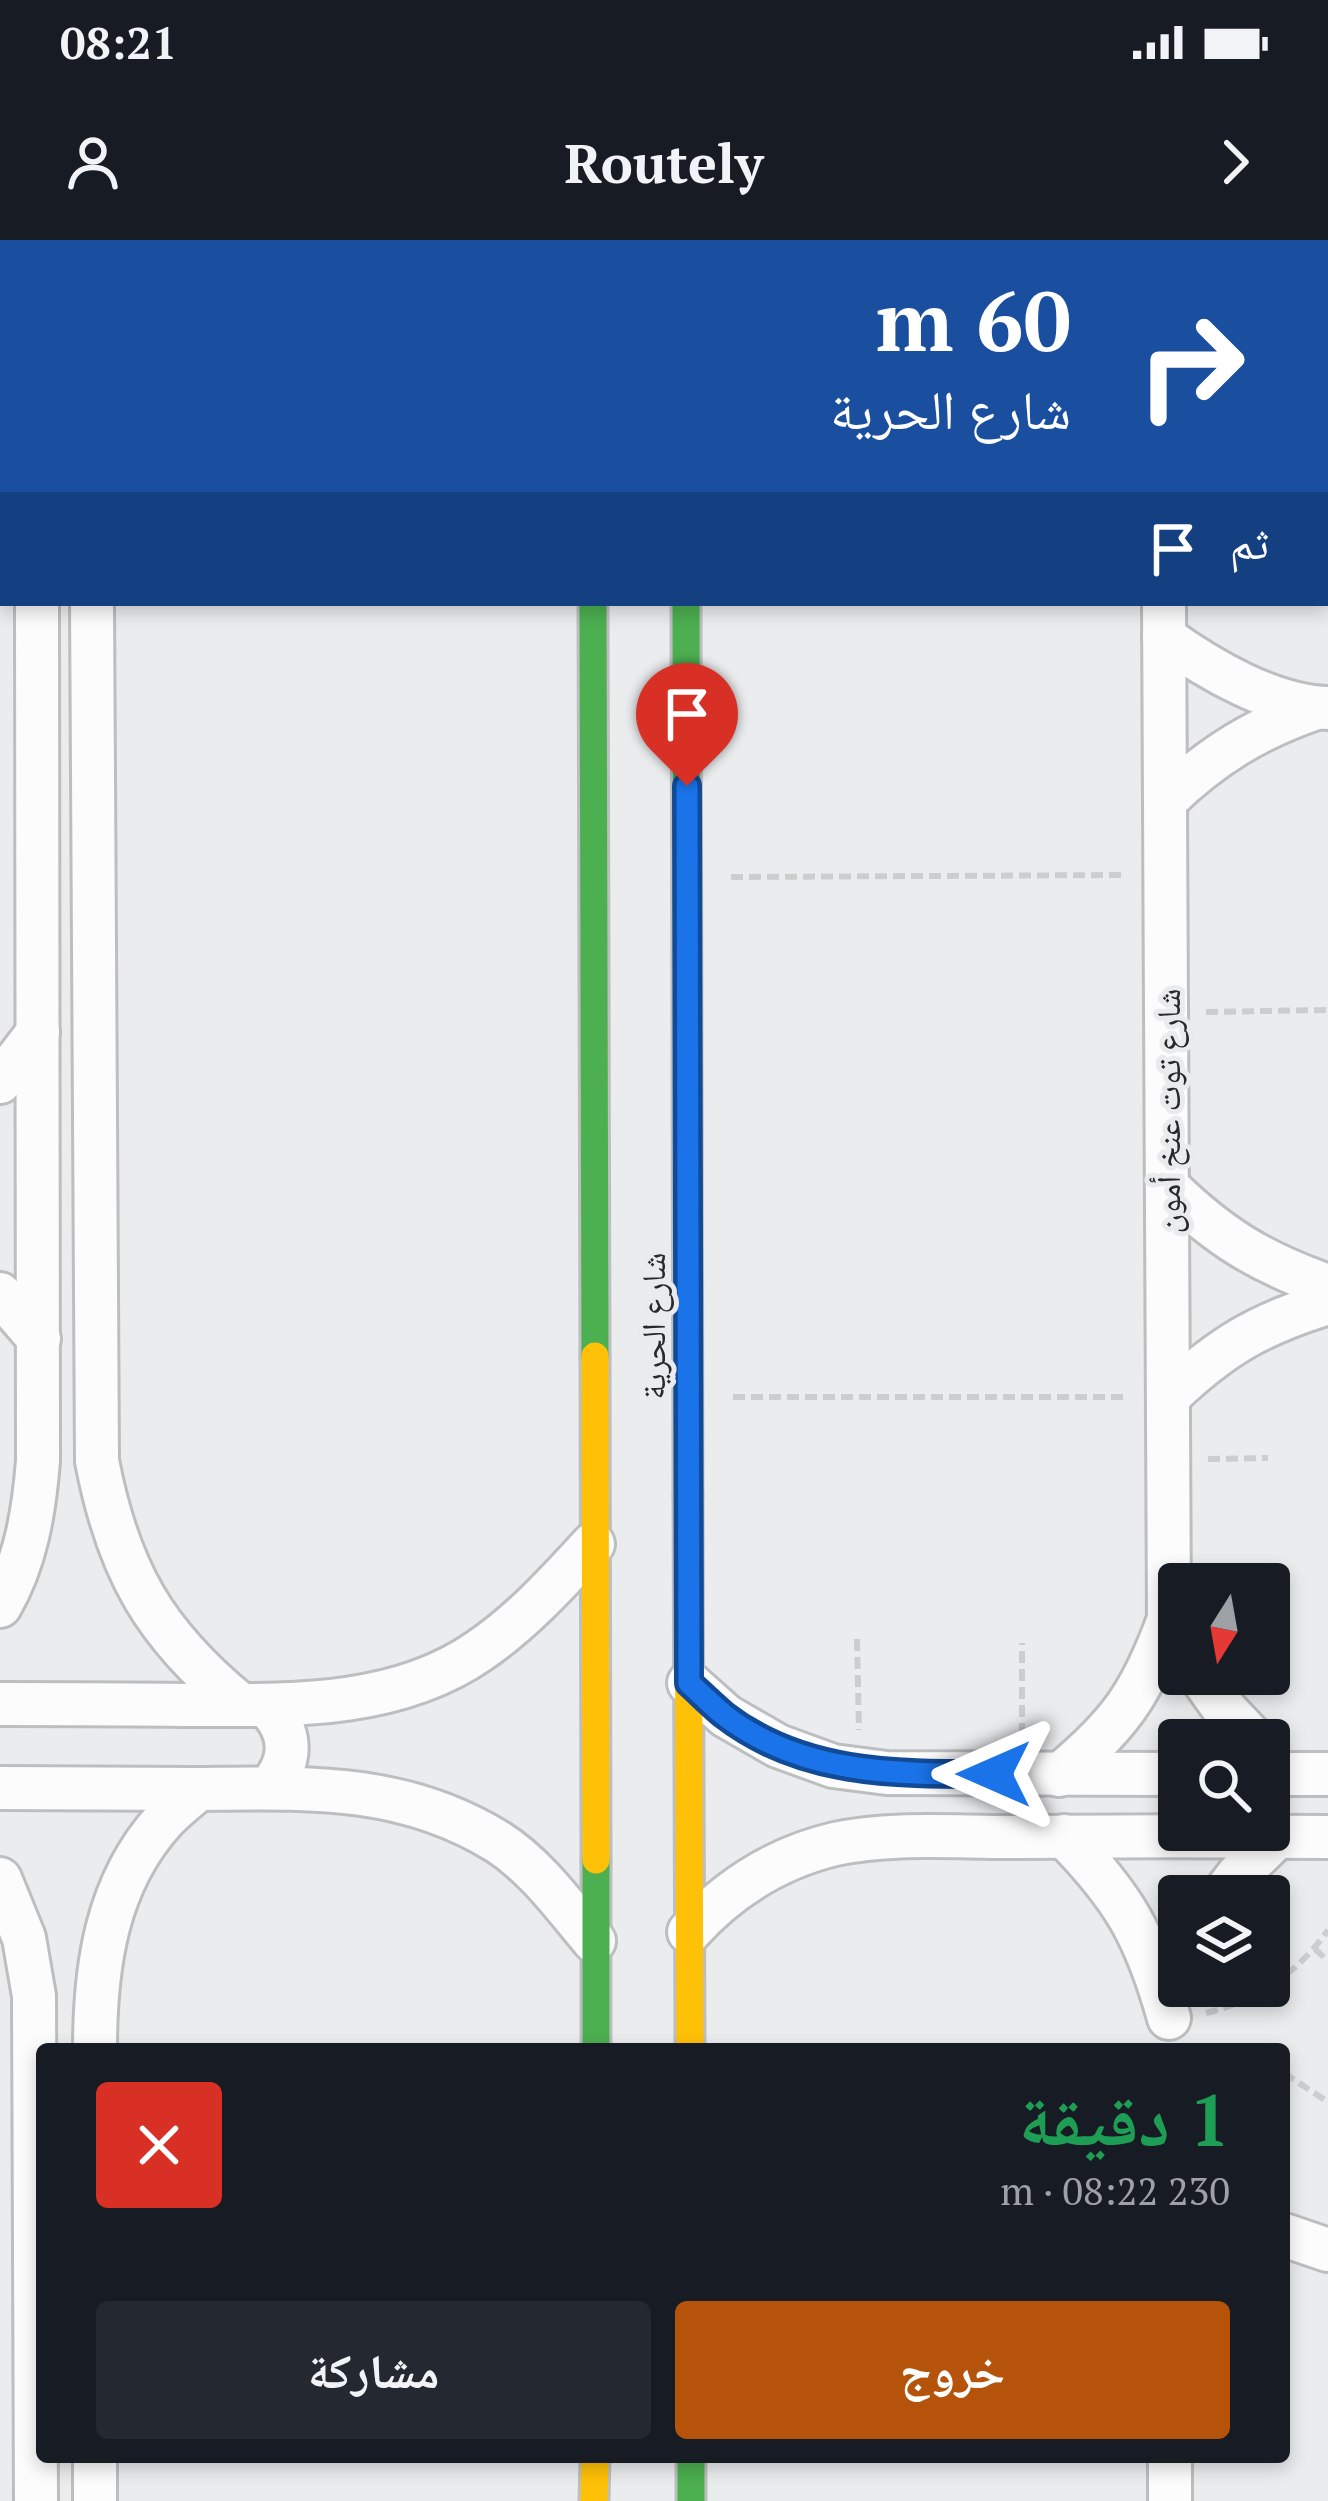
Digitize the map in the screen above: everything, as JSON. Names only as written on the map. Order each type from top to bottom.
[{"type":"street","points":[[0,1606],[23,1552],[34,1508],[38,1461],[37,606]]},
{"type":"street","points":[[92,606],[97,1461],[121,1554],[170,1638],[203,1674],[277,1716],[285,1730],[286,1761],[269,1788]]},
{"type":"street","name":"شارع الحرية","points":[[593,606],[605,1432],[593,1544],[596,2043]]},
{"type":"street","name":"شارع الحرية","points":[[686,606],[688,1397],[676,1434],[689,1683],[689,2043]]},
{"type":"street","points":[[1164,620],[1191,657],[1236,681],[1322,708]]},
{"type":"street","name":"شارع توت عنخ أمون","points":[[1164,620],[1172,1563]]},
{"type":"street","points":[[1166,800],[1191,775],[1250,734],[1322,708]]},
{"type":"street","points":[[37,814],[93,813]]},
{"type":"street","points":[[0,1082],[38,1032]]},
{"type":"street","points":[[1168,1187],[1241,1248],[1328,1286]]},
{"type":"street","points":[[0,1294],[39,1339]]},
{"type":"street","points":[[1168,1397],[1202,1364],[1241,1337],[1328,1303]]},
{"type":"street","points":[[38,1461],[68,1477],[97,1461]]},
{"type":"street","points":[[0,1704],[253,1705],[339,1701],[410,1685],[476,1653],[534,1608],[593,1544]]},
{"type":"street","name":"شارع توت عنخ أمون","points":[[1040,1774],[1097,1744],[1128,1707],[1158,1655]]},
{"type":"street","points":[[689,1683],[726,1717],[778,1746],[833,1766],[887,1773],[1158,1774]]},
{"type":"street","points":[[1214,1695],[1234,1719]]},
{"type":"street","points":[[964,1837],[956,1828],[950,1804],[952,1793],[967,1774]]},
{"type":"street","points":[[0,1788],[269,1788],[398,1799],[453,1817],[503,1845],[546,1883],[595,1941]]},
{"type":"street","points":[[95,2043],[101,1948],[114,1902],[135,1859],[164,1821],[199,1789]]},
{"type":"street","points":[[1290,1836],[1328,1837]]},
{"type":"street","points":[[689,1932],[716,1903],[752,1877],[793,1857],[837,1844],[964,1837],[1158,1837]]},
{"type":"street","points":[[1064,1837],[1102,1875],[1132,1918],[1172,2016]]},
{"type":"street","points":[[1238,1875],[1263,1851]]},
{"type":"street","points":[[0,1879],[24,1938],[34,1996],[17,2193],[17,2325],[35,2501]]},
{"type":"street","points":[[34,1996],[64,1985],[95,1995]]},
{"type":"street","points":[[1290,2237],[1328,2250]]},
{"type":"street","points":[[1290,2272],[1328,2259]]},
{"type":"street","points":[[95,2463],[95,2501]]},
{"type":"street","points":[[594,2501],[595,2463]]},
{"type":"street","points":[[691,2463],[691,2501]]},
{"type":"street","points":[[1170,2501],[1171,2463]]},
{"type":"path","points":[[687,877],[1165,875]]},
{"type":"path","points":[[1166,1013],[1328,1010]]},
{"type":"path","points":[[688,1397],[1168,1397]]},
{"type":"path","points":[[1168,1459],[1268,1458]]},
{"type":"path","points":[[857,1639],[860,1769]]},
{"type":"path","points":[[1022,1643],[1040,1774]]},
{"type":"path","points":[[1172,2016],[1210,2013],[1249,2000],[1284,1978],[1328,1930]]},
{"type":"path","points":[[1315,1949],[1328,1961]]},
{"type":"path","points":[[1290,2077],[1328,2102]]},
{"type":"traffic: fast","points":[[593,606],[595,1356]]},
{"type":"traffic: fast","points":[[686,606],[688,1496]]},
{"type":"traffic: fast","points":[[596,1860],[596,2043]]},
{"type":"traffic: fast","points":[[691,2463],[691,2501]]},
{"type":"traffic: slow","points":[[595,1356],[596,1860]]},
{"type":"traffic: slow","points":[[688,1496],[690,2043]]},
{"type":"traffic: slow","points":[[594,2501],[595,2463]]},
{"type":"route","points":[[687,786],[689,1683],[726,1717],[778,1746],[833,1766],[887,1773],[994,1774]]}]
